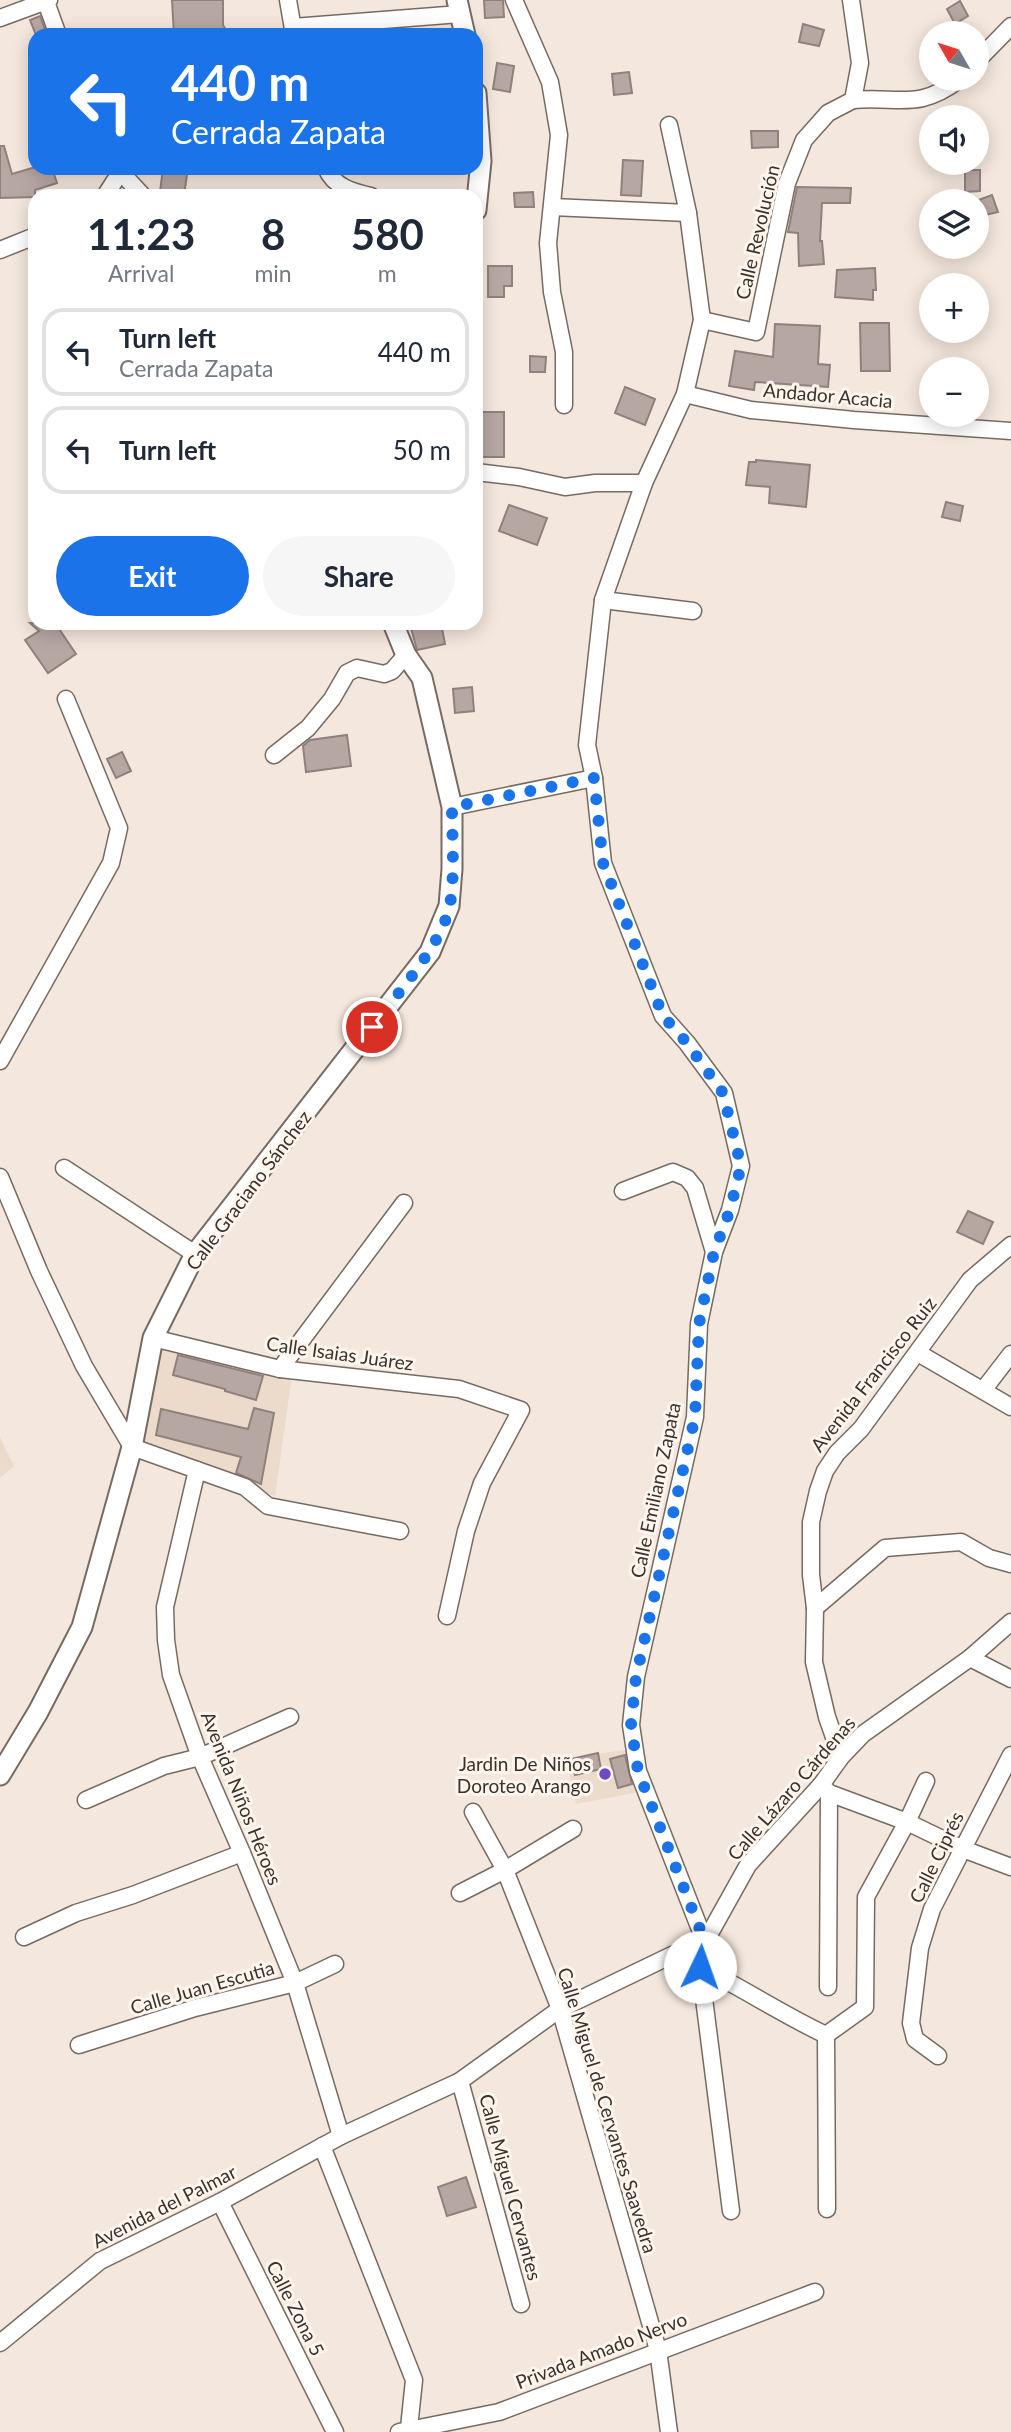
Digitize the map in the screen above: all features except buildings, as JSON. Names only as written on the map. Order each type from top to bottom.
[{"type":"street","points":[[288,0],[293,28]]},
{"type":"street","points":[[514,0],[550,82],[559,135],[548,243],[552,292],[564,352],[564,405]]},
{"type":"street","points":[[851,0],[860,64],[853,100],[922,100],[943,91]]},
{"type":"street","points":[[0,18],[47,1],[56,28]]},
{"type":"street","points":[[314,28],[459,7],[464,28]]},
{"type":"street","points":[[989,49],[1011,26]]},
{"type":"street","name":"Calle Revolución","points":[[702,320],[756,332],[787,183],[804,139],[828,113],[853,100]]},
{"type":"street","points":[[669,125],[688,214],[702,320]]},
{"type":"street","points":[[125,175],[137,189]]},
{"type":"street","points":[[330,175],[347,189]]},
{"type":"street","points":[[552,207],[688,214]]},
{"type":"street","points":[[0,250],[28,239]]},
{"type":"street","name":"Calle Emiliano Zapata","points":[[702,320],[685,394],[644,483],[603,600],[587,745],[594,778],[603,863],[663,1016],[687,1043],[723,1093],[741,1166],[730,1210],[714,1252],[699,1324],[695,1417],[636,1677],[631,1725],[638,1771],[705,1942]]},
{"type":"street","name":"Andador Acacia","points":[[685,394],[751,410],[1011,430]]},
{"type":"street","points":[[483,473],[565,487],[594,483],[644,483]]},
{"type":"street","points":[[603,600],[693,611]]},
{"type":"street","name":"Calle Graciano Sánchez","points":[[0,1775],[38,1712],[82,1627],[132,1447],[153,1338],[195,1254],[430,952],[449,906],[452,807],[422,678],[406,655],[396,630]]},
{"type":"street","points":[[274,755],[308,729],[332,699],[347,673],[357,668],[384,674],[392,670],[406,655]]},
{"type":"street","points":[[0,1061],[111,863],[119,828],[66,699]]},
{"type":"street","points":[[452,807],[594,778]]},
{"type":"street","points":[[64,1168],[195,1254]]},
{"type":"street","points":[[623,1191],[673,1172],[687,1178],[695,1188],[714,1252]]},
{"type":"street","points":[[0,1177],[39,1271],[73,1342],[132,1447],[245,1487],[268,1506],[400,1531]]},
{"type":"street","points":[[280,1369],[404,1203]]},
{"type":"street","name":"Avenida Francisco Ruiz","points":[[841,1757],[814,1662],[815,1608],[811,1576],[811,1522],[825,1471],[918,1353],[970,1280],[1011,1245]]},
{"type":"street","name":"Calle Isaias Juárez","points":[[153,1338],[280,1369],[459,1390],[521,1410],[482,1483],[466,1531],[447,1616]]},
{"type":"street","points":[[918,1353],[1011,1407]]},
{"type":"street","points":[[984,1389],[1011,1354]]},
{"type":"street","name":"Avenida Niños Héroes","points":[[197,1469],[165,1607],[171,1675],[200,1757],[295,1983],[341,2136]]},
{"type":"street","points":[[815,1608],[885,1548],[961,1542],[989,1558],[1011,1563]]},
{"type":"street","name":"Calle Lázaro Cárdenas","points":[[705,1942],[748,1865],[825,1789],[841,1757],[863,1734],[970,1658],[1011,1622]]},
{"type":"street","points":[[970,1658],[1011,1679]]},
{"type":"street","points":[[86,1800],[164,1766],[200,1757],[290,1717]]},
{"type":"street","name":"Calle Ciprés","points":[[938,2056],[915,2039],[911,2023],[920,1948],[932,1909],[1011,1755]]},
{"type":"street","points":[[826,2035],[866,2007],[866,1897],[926,1781]]},
{"type":"street","points":[[828,1987],[825,1789],[1011,1867]]},
{"type":"street","name":"Calle Miguel de Cervantes Saavedra","points":[[473,1812],[505,1870],[560,2009],[658,2350],[669,2432]]},
{"type":"street","points":[[460,1893],[505,1870],[573,1829]]},
{"type":"street","points":[[24,1937],[76,1913],[133,1895],[242,1853]]},
{"type":"street","points":[[705,1942],[700,1967],[731,2211]]},
{"type":"street","points":[[404,2430],[414,2380],[323,2147],[460,2081],[560,2009],[705,1942]]},
{"type":"street","name":"Calle Juan Escutia","points":[[79,2045],[195,2008],[295,1983],[335,1964]]},
{"type":"street","points":[[700,1967],[742,1987],[799,2023],[826,2035]]},
{"type":"street","points":[[826,2035],[827,2209]]},
{"type":"street","name":"Calle Miguel Cervantes","points":[[460,2081],[521,2304]]},
{"type":"street","name":"Avenida del Palmar","points":[[0,2343],[100,2261],[323,2147]]},
{"type":"street","name":"Calle Zona 5","points":[[220,2202],[335,2432]]},
{"type":"street","name":"Privada Amado Nervo","points":[[404,2430],[499,2412],[815,2292]]},
{"type":"shaded area","points":[[163,1344],[292,1375],[275,1496],[138,1443]]},
{"type":"shaded area","points":[[0,1437],[14,1466],[0,1478]]},
{"type":"shaded area","name":"Jardin De Niños Doroteo Arango","points":[[633,1749],[644,1791],[576,1804],[566,1758]]},
{"type":"place","name":"Jardin De Niños Doroteo Arango","points":[[605,1774]]},
{"type":"route","points":[[372,1027],[430,952],[449,906],[452,807],[594,778],[603,863],[663,1016],[687,1043],[723,1093],[741,1166],[730,1210],[714,1252],[699,1324],[695,1417],[636,1677],[631,1725],[638,1771],[705,1942],[700,1967]]}]
